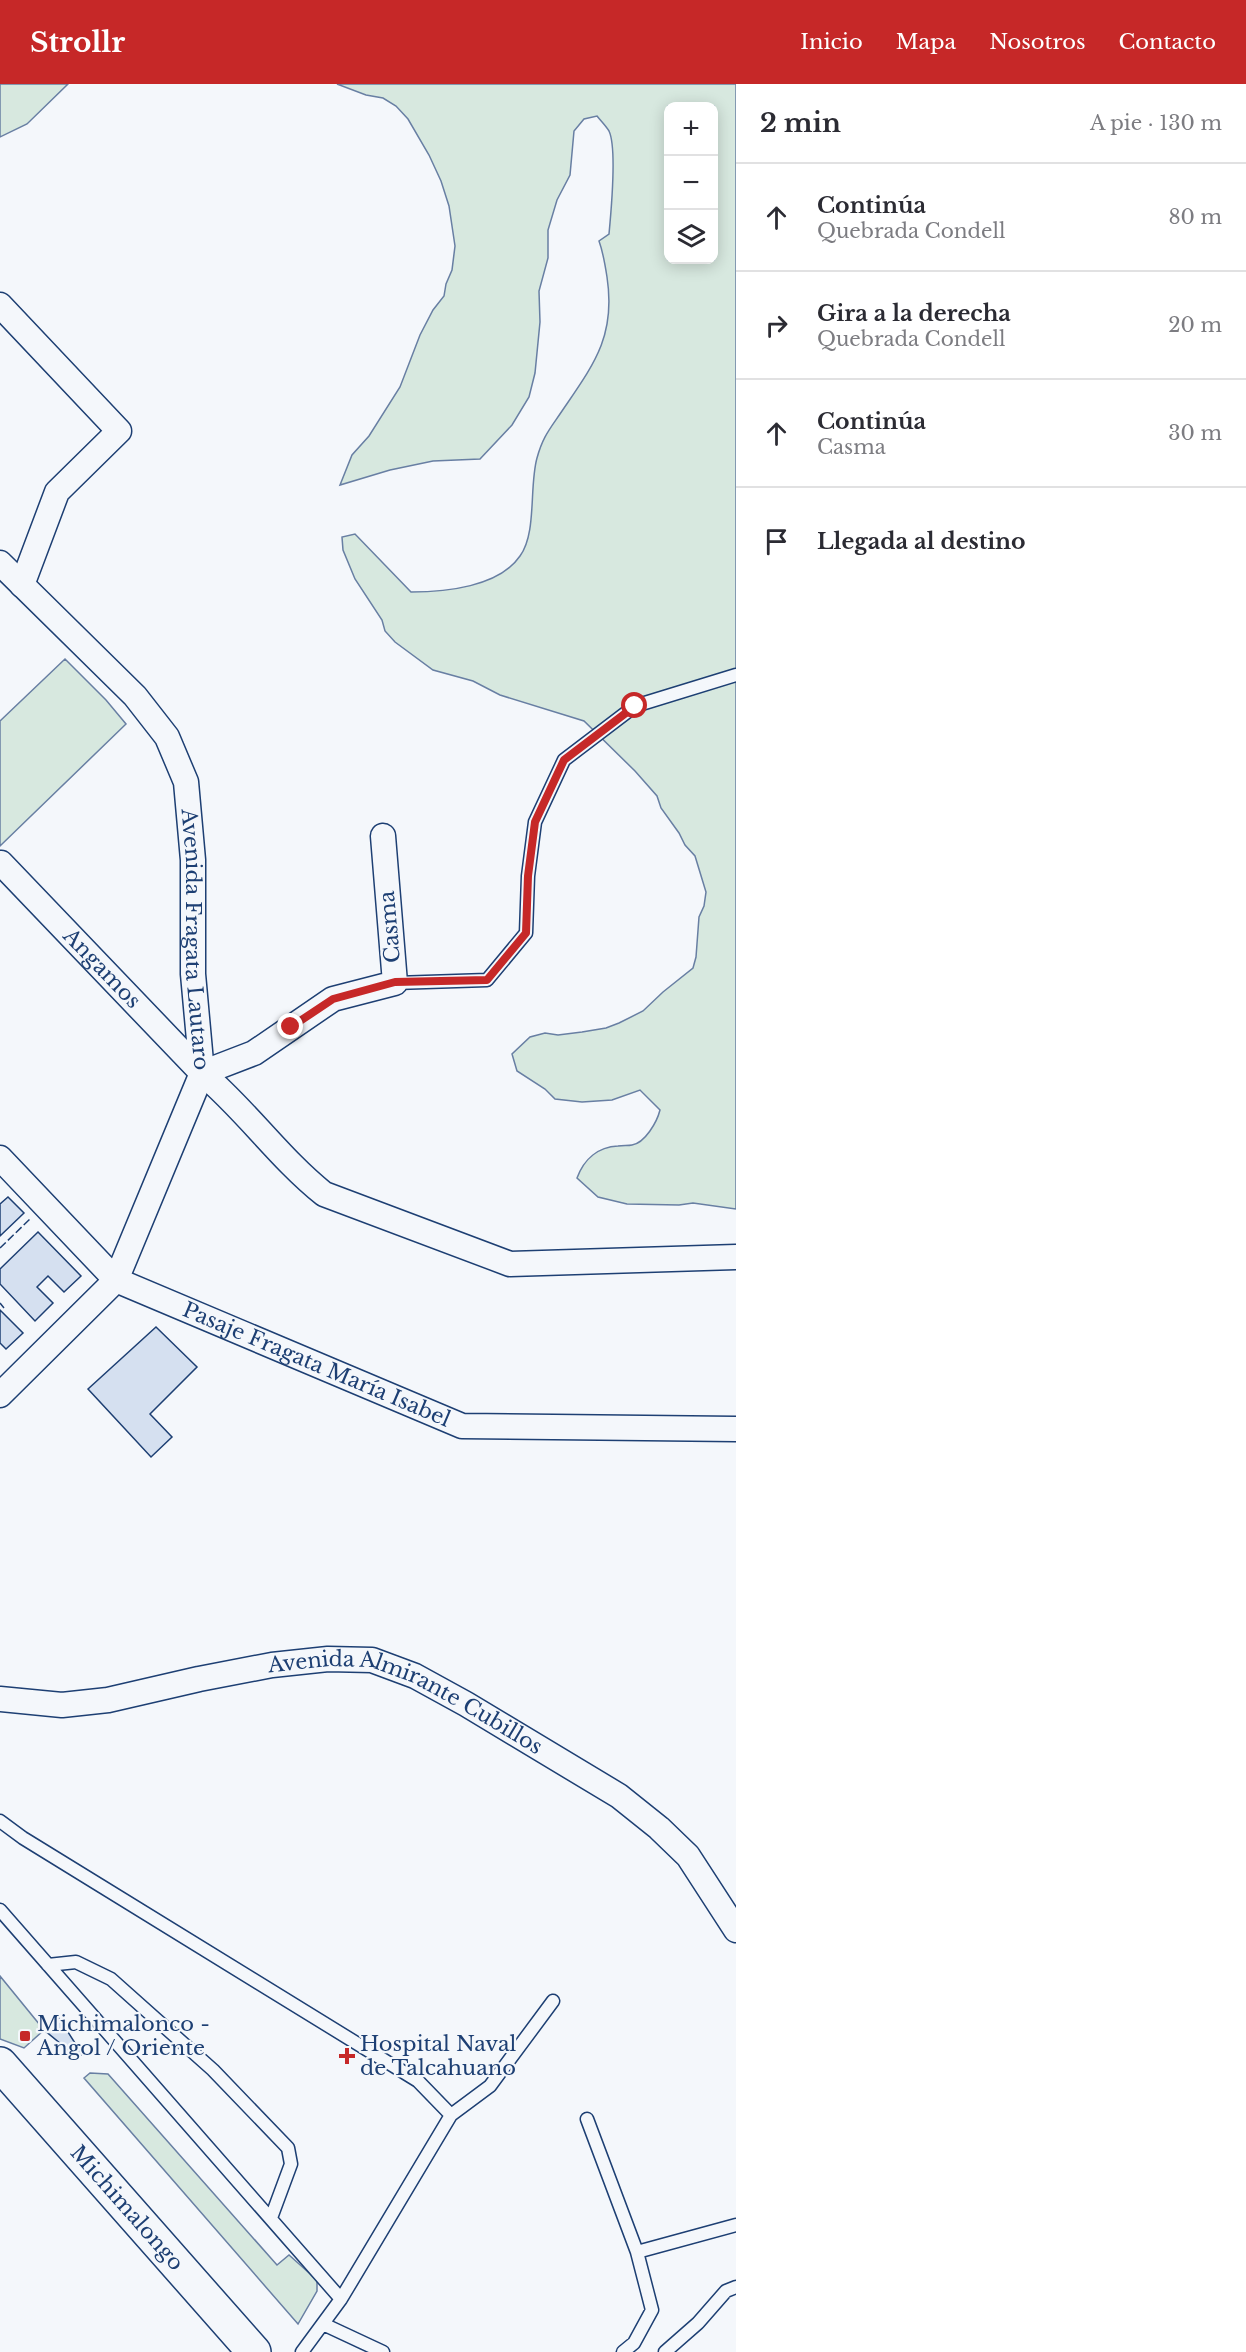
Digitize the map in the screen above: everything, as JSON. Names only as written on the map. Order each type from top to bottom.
[{"type":"main road","name":"Michimalongo","points":[[0,2064],[254,2352]]},
{"type":"street","points":[[0,305],[119,431],[57,492],[22,585]]},
{"type":"street","name":"Avenida Fragata Lautaro","points":[[0,563],[135,696],[167,737],[186,782],[193,861],[194,974],[202,1073],[116,1280],[0,1395]]},
{"type":"street","name":"Casma","points":[[202,1073],[254,1053],[333,999],[395,982],[383,836]]},
{"type":"street","name":"Angamos","points":[[1,863],[202,1073]]},
{"type":"street","points":[[202,1073],[229,1095],[301,1176],[324,1194],[510,1264],[736,1257]]},
{"type":"street","points":[[0,1158],[116,1280]]},
{"type":"street","name":"Pasaje Fragata María Isabel","points":[[116,1280],[462,1426],[736,1429]]},
{"type":"street","name":"Avenida Almirante Cubillos","points":[[0,1699],[62,1705],[108,1700],[272,1665],[328,1659],[372,1660],[415,1676],[466,1704],[619,1796],[659,1828],[688,1856],[736,1930]]},
{"type":"lane","points":[[395,982],[487,980],[526,933],[528,876],[535,822],[564,760],[635,706],[736,675]]},
{"type":"lane","points":[[0,1821],[33,1844],[418,2081],[451,2115]]},
{"type":"lane","points":[[0,1910],[341,2299]]},
{"type":"lane","points":[[48,1965],[76,1962],[111,1979],[213,2070],[288,2148],[291,2164],[271,2218]]},
{"type":"lane","points":[[302,2352],[341,2299],[451,2115],[490,2086],[553,2001]]},
{"type":"lane","points":[[587,2119],[637,2252],[652,2310],[634,2343],[623,2352]]},
{"type":"lane","points":[[637,2252],[736,2226]]},
{"type":"lane","points":[[665,2352],[698,2323],[726,2291],[736,2287]]},
{"type":"lane","points":[[323,2324],[383,2352]]},
{"type":"shaded area","points":[[0,84],[68,84],[27,124],[0,137]]},
{"type":"shaded area","points":[[337,84],[736,84],[736,1209],[693,1203],[627,1204],[598,1197],[577,1178],[584,1165],[593,1155],[604,1149],[637,1143],[653,1126],[660,1110],[640,1090],[612,1100],[582,1102],[555,1099],[545,1089],[517,1071],[512,1054],[530,1037],[545,1033],[558,1035],[582,1032],[619,1023],[643,1011],[693,968],[699,917],[704,906],[706,892],[695,856],[685,845],[661,808],[657,796],[584,721],[500,695],[473,681],[433,670],[395,642],[385,631],[382,620],[355,579],[343,550],[342,537],[355,534],[411,592],[439,591],[470,586],[499,575],[520,556],[529,535],[535,469],[542,444],[550,428],[593,364],[605,333],[609,298],[599,241],[609,234],[610,224],[613,151],[609,131],[597,116],[584,119],[574,131],[570,175],[557,200],[548,230],[548,258],[539,291],[540,322],[535,373],[529,397],[512,425],[480,459],[433,461],[390,470],[340,485],[352,455],[369,436],[400,387],[420,335],[433,310],[444,296],[452,270],[455,246],[449,206],[429,155],[408,119],[396,106],[383,98],[366,95]]},
{"type":"shaded area","points":[[65,659],[106,700],[126,724],[0,846],[0,721]]},
{"type":"shaded area","points":[[0,1976],[44,2030],[24,2048],[0,2039]]},
{"type":"shaded area","points":[[90,2073],[108,2074],[277,2265],[289,2255],[317,2280],[317,2291],[298,2324],[84,2078]]},
{"type":"building","points":[[8,1197],[24,1213],[0,1236],[0,1204]]},
{"type":"building","points":[[38,1232],[81,1276],[64,1292],[48,1276],[37,1287],[53,1303],[35,1321],[0,1284],[0,1269]]},
{"type":"building","points":[[0,1310],[23,1333],[6,1349],[0,1343]]},
{"type":"building","points":[[156,1327],[197,1367],[150,1414],[172,1437],[151,1457],[88,1389]]},
{"type":"building","points":[[59,2018],[82,2054],[78,2058],[44,2030]]},
{"type":"fence","points":[[0,1248],[31,1218]]},
{"type":"fence","points":[[0,1303],[4,1308]]},
{"type":"place","name":"Michimalonco - Angol / Oriente","points":[[25,2036]]},
{"type":"place","name":"Hospital Naval de Talcahuano","points":[[347,2056]]},
{"type":"route","points":[[291,1027],[333,999],[395,982],[487,980],[526,933],[528,876],[535,822],[564,760],[635,706]]}]
